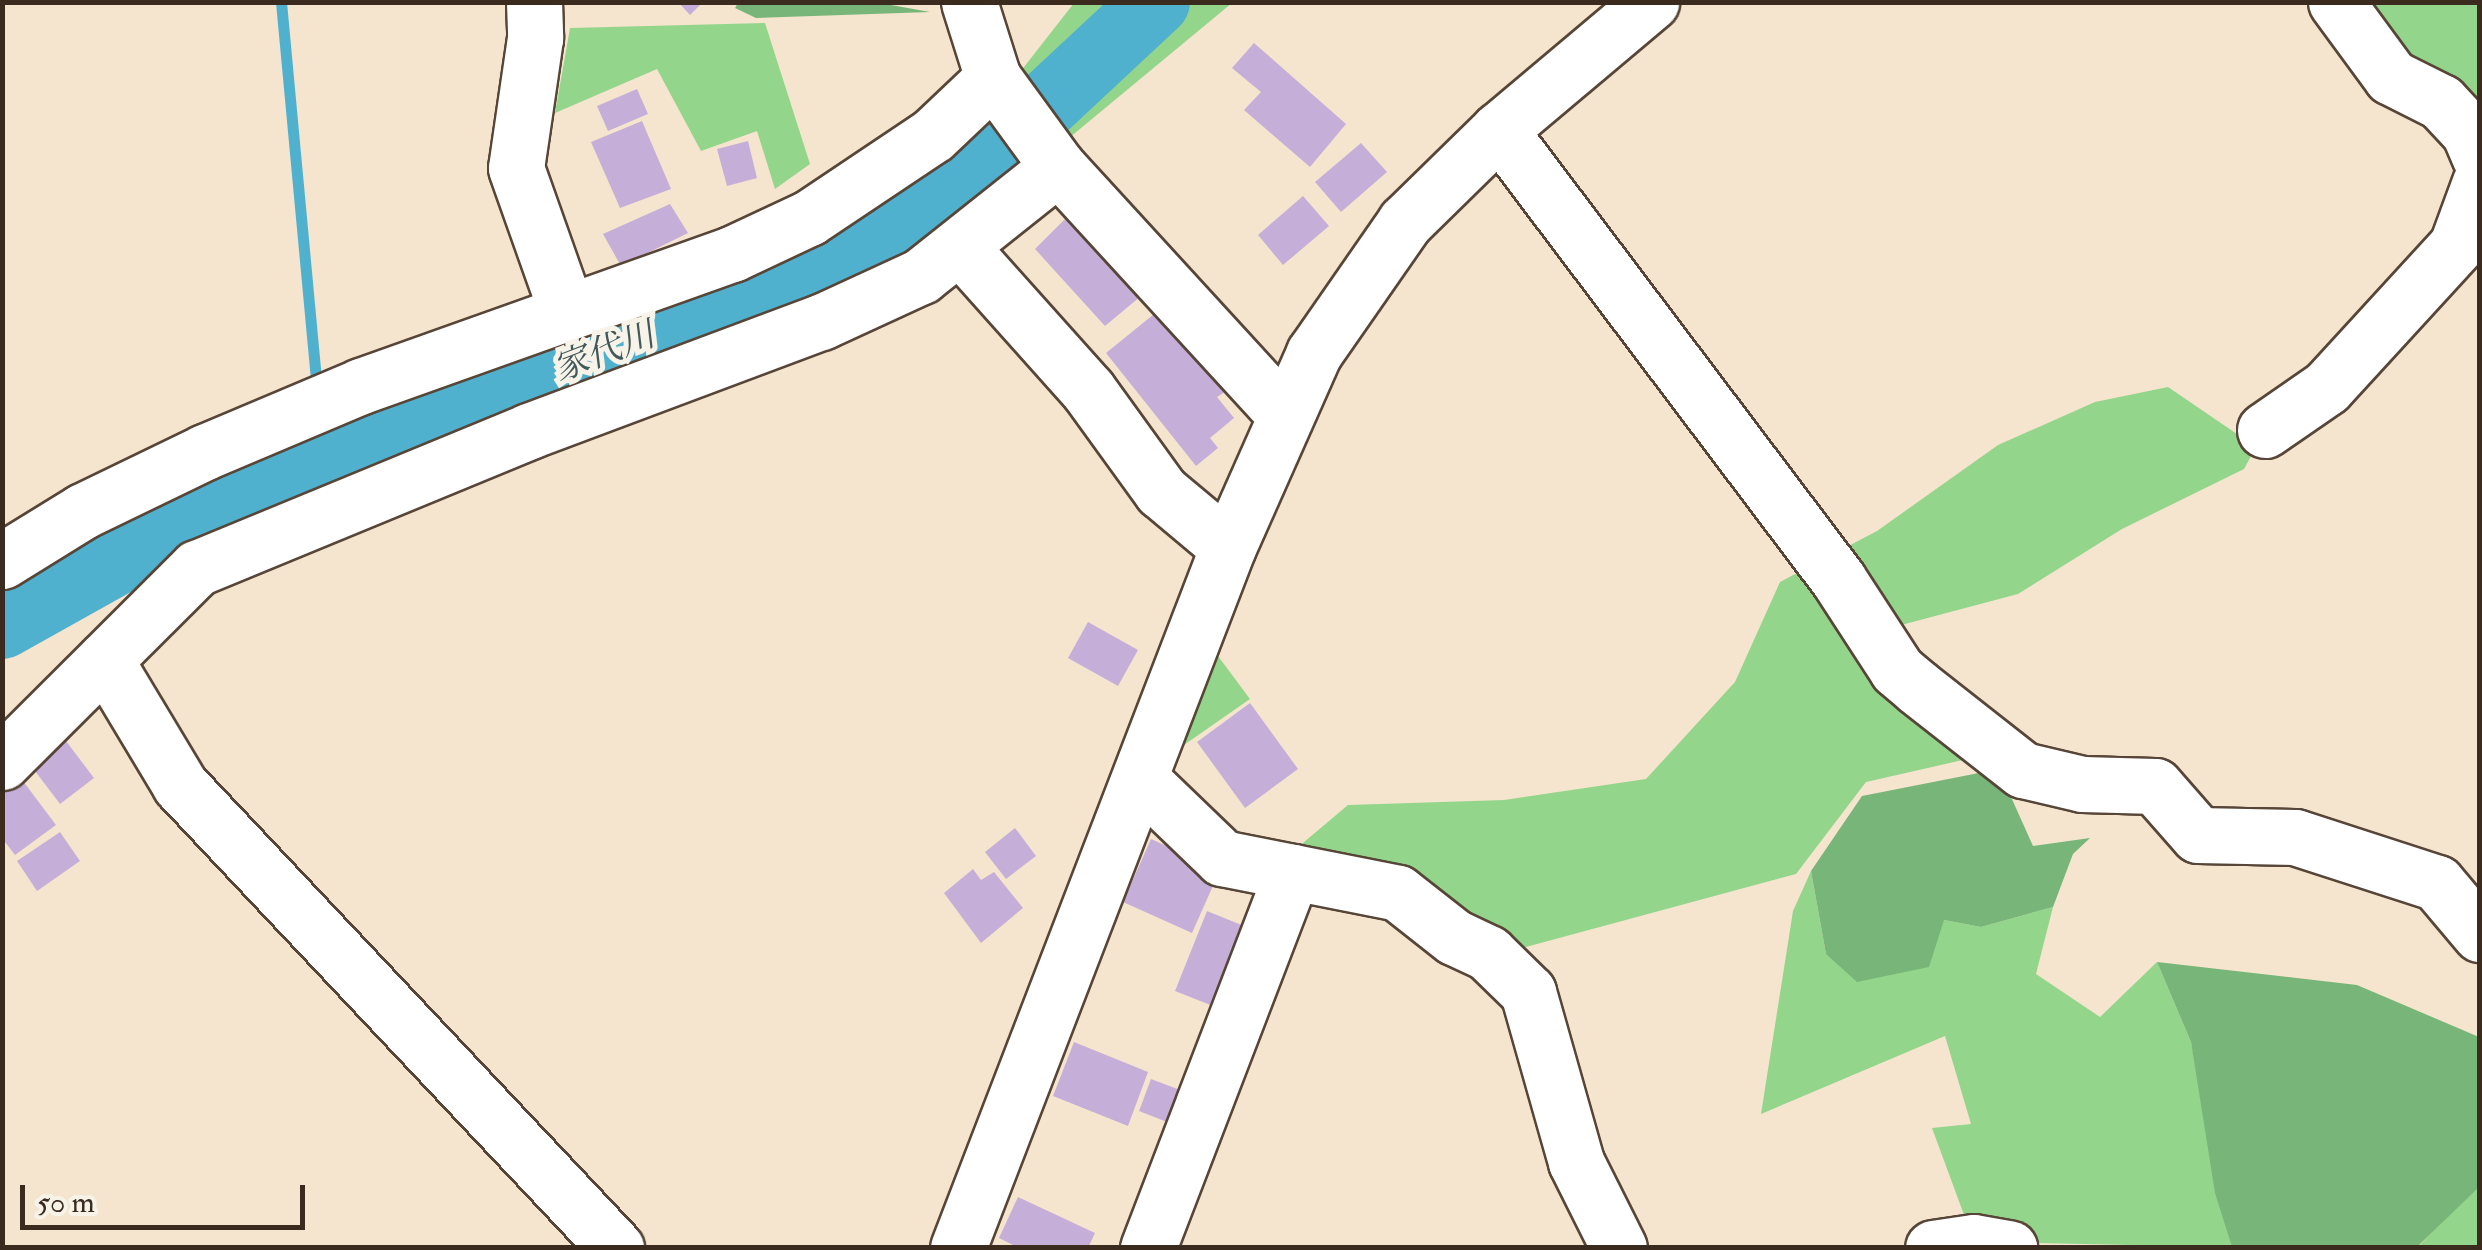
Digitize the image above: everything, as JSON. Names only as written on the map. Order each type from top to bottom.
[{"type":"street","points":[[534,2],[536,38],[516,168],[567,312]]},
{"type":"street","points":[[969,2],[1001,90],[1054,159],[1284,414]]},
{"type":"street","points":[[958,1248],[1228,547],[1314,354],[1405,222],[1499,130],[1651,2]]},
{"type":"street","points":[[2336,2],[2391,78],[2441,102],[2469,132],[2480,158]]},
{"type":"street","points":[[2,561],[83,511],[205,452],[361,386],[732,254],[809,218],[1001,90]]},
{"type":"street","points":[[1499,130],[1838,579],[1897,670],[1942,708],[2023,770],[2082,784],[2155,786],[2198,835],[2295,837],[2437,883],[2480,934]]},
{"type":"street","points":[[2,762],[197,568],[529,431],[822,322],[921,276],[960,248],[1054,159]]},
{"type":"street","points":[[2265,430],[2328,387],[2457,245],[2480,182]]},
{"type":"street","points":[[960,248],[1088,390],[1161,491],[1228,547]]},
{"type":"street","points":[[105,660],[180,785],[616,1248]]},
{"type":"street","points":[[1140,779],[1222,858],[1398,893],[1454,937],[1488,952],[1528,992],[1576,1162],[1619,1248]]},
{"type":"street","points":[[1148,1248],[1292,872]]},
{"type":"street","points":[[1933,1248],[1974,1242],[2009,1248]]},
{"type":"green space","points":[[738,3],[880,3],[930,12],[756,18],[735,8]]},
{"type":"green space","points":[[1074,3],[1232,3],[1069,138],[992,108]]},
{"type":"green space","points":[[2374,3],[2479,3],[2479,117],[2462,124],[2372,18]]},
{"type":"green space","points":[[765,23],[810,164],[775,189],[757,131],[701,151],[657,69],[555,113],[570,28]]},
{"type":"green space","points":[[2168,387],[2256,447],[2244,469],[2122,529],[2018,594],[1890,628],[1850,648],[1976,757],[1866,782],[1796,874],[1522,948],[1408,870],[1291,853],[1348,805],[1504,800],[1646,779],[1735,682],[1780,582],[1877,531],[1998,445],[2095,402]]},
{"type":"green space","points":[[1215,652],[1250,699],[1171,754]]},
{"type":"green space","points":[[1989,771],[2007,788],[2033,846],[2090,838],[2073,854],[2053,907],[1981,927],[1944,920],[1929,967],[1857,982],[1826,954],[1811,871],[1862,796]]},
{"type":"green space","points":[[1811,871],[1826,954],[1944,920],[1981,927],[2053,907],[2036,974],[2100,1017],[2157,962],[2191,1042],[2232,1247],[1974,1242],[1932,1128],[1971,1124],[1945,1036],[1761,1114],[1793,911]]},
{"type":"green space","points":[[2157,962],[2357,985],[2479,1037],[2479,1187],[2417,1247],[2232,1247],[2215,1193],[2191,1042]]},
{"type":"green space","points":[[2479,1187],[2479,1247],[2417,1248],[2474,1189]]},
{"type":"building","points":[[678,2],[703,2],[690,15]]},
{"type":"building","points":[[1254,43],[1346,124],[1310,167],[1244,110],[1261,92],[1232,68]]},
{"type":"building","points":[[637,89],[648,114],[608,131],[597,106]]},
{"type":"building","points":[[642,121],[671,189],[620,208],[591,142]]},
{"type":"building","points":[[748,141],[757,178],[727,186],[717,149]]},
{"type":"building","points":[[1361,143],[1387,172],[1341,212],[1315,182]]},
{"type":"building","points":[[1303,196],[1329,226],[1283,265],[1258,235]]},
{"type":"building","points":[[670,204],[688,233],[621,266],[603,234]]},
{"type":"building","points":[[1071,213],[1141,296],[1105,326],[1035,249]]},
{"type":"building","points":[[1159,310],[1225,392],[1217,397],[1234,418],[1210,438],[1218,448],[1196,466],[1106,353]]},
{"type":"building","points":[[1088,622],[1138,650],[1118,686],[1068,658]]},
{"type":"building","points":[[1250,703],[1298,769],[1245,808],[1197,742]]},
{"type":"building","points":[[66,741],[94,778],[60,804],[32,767]]},
{"type":"building","points":[[17,773],[56,825],[15,855],[2,838],[2,784]]},
{"type":"building","points":[[1015,828],[1036,856],[1006,879],[985,852]]},
{"type":"building","points":[[60,832],[80,861],[37,891],[17,861]]},
{"type":"building","points":[[1151,839],[1220,870],[1192,933],[1123,902]]},
{"type":"building","points":[[973,869],[981,880],[994,872],[1023,908],[981,943],[944,893]]},
{"type":"building","points":[[1207,911],[1244,926],[1213,1006],[1175,991]]},
{"type":"building","points":[[1074,1042],[1148,1072],[1128,1126],[1053,1096]]},
{"type":"building","points":[[1151,1079],[1180,1090],[1167,1122],[1139,1111]]},
{"type":"building","points":[[1018,1197],[1095,1233],[1088,1248],[1019,1248],[999,1238]]},
{"type":"waterway","points":[[281,2],[316,379]]},
{"type":"waterway","name":"家代川","points":[[2,625],[220,503],[795,278],[905,220],[979,167],[1156,2]]},
{"type":"waterway","points":[[329,425],[341,452]]}]
